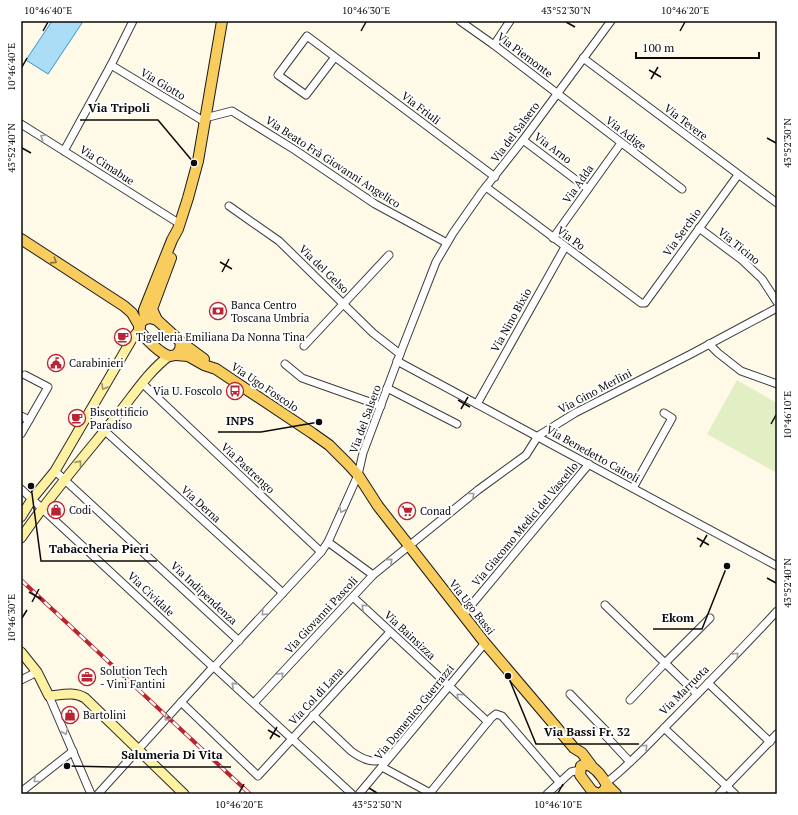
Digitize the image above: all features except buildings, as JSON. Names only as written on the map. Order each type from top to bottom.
[{"type":"main road","points":[[141,325],[144,310],[179,226],[198,161],[222,21]]},
{"type":"main road","points":[[179,226],[177,242],[152,309],[157,320],[212,367]]},
{"type":"main road","points":[[21,239],[124,306],[132,313],[141,325],[144,337],[164,353],[188,356],[204,365],[212,367]]},
{"type":"main road","points":[[141,325],[150,318],[157,320]]},
{"type":"main road","points":[[173,355],[180,350],[181,342]]},
{"type":"main road","name":"Via Ugo Foscolo","points":[[212,367],[312,433],[329,446],[358,475]]},
{"type":"main road","name":"Via Ugo Bassi","points":[[358,475],[378,506],[485,643],[574,748],[582,754],[584,767]]},
{"type":"main road","points":[[604,790],[604,779],[584,767],[580,775],[592,791],[604,790],[616,794]]},
{"type":"street","points":[[64,151],[133,21]]},
{"type":"street","name":"Via Piemonte","points":[[460,21],[494,45],[557,94]]},
{"type":"street","points":[[494,45],[510,21]]},
{"type":"street","name":"Via del Salsero","points":[[98,794],[213,667],[321,552],[328,542],[358,475],[363,453],[398,358],[436,262],[453,232],[611,21]]},
{"type":"street","name":"Via Friuli","points":[[335,56],[306,95],[278,75],[307,36],[335,56],[495,177]]},
{"type":"street","name":"Via Tevere","points":[[583,58],[777,203]]},
{"type":"street","name":"Via Giotto","points":[[111,65],[205,120]]},
{"type":"street","name":"Via Adige","points":[[557,94],[682,189]]},
{"type":"street","name":"Via Beato Frà Giovanni Angelico","points":[[205,120],[232,111],[295,150],[376,204],[447,243]]},
{"type":"street","name":"Via Cimabue","points":[[21,124],[179,226]]},
{"type":"street","name":"Via Arno","points":[[523,140],[588,189]]},
{"type":"street","name":"Via Adda","points":[[553,238],[621,143]]},
{"type":"street","name":"Via Serchio","points":[[645,303],[738,174]]},
{"type":"street","name":"Via Po","points":[[486,187],[641,303],[645,303]]},
{"type":"street","name":"Via del Gelso","points":[[229,206],[279,241],[344,303],[398,358]]},
{"type":"street","name":"Via Ticino","points":[[698,228],[742,260],[762,279],[777,302]]},
{"type":"street","name":"Via Nino Bixio","points":[[477,404],[565,246]]},
{"type":"street","points":[[304,346],[389,255]]},
{"type":"street","name":"Via Gino Merlini","points":[[409,546],[478,490],[526,455],[538,436],[574,413],[777,308]]},
{"type":"street","points":[[21,517],[32,500],[55,471],[141,325]]},
{"type":"street","points":[[709,344],[741,371],[777,384]]},
{"type":"street","points":[[21,538],[156,366],[173,355]]},
{"type":"street","name":"Via Benedetto Cairoli","points":[[398,358],[477,404],[777,566]]},
{"type":"street","points":[[285,364],[302,378],[381,406]]},
{"type":"street","points":[[21,434],[48,387],[25,375]]},
{"type":"street","name":"Via Pastrengo","points":[[143,384],[321,552]]},
{"type":"street","points":[[388,388],[457,424]]},
{"type":"street","points":[[633,488],[672,418],[664,413]]},
{"type":"street","points":[[21,416],[29,420]]},
{"type":"street","name":"Via Derna","points":[[105,431],[283,593]]},
{"type":"street","name":"Via Giacomo Medici del Vascello","points":[[463,615],[589,464]]},
{"type":"street","name":"Via Indipendenza","points":[[55,471],[239,640]]},
{"type":"street","name":"Via Cividale","points":[[21,489],[352,794]]},
{"type":"street","points":[[328,542],[373,575]]},
{"type":"street","name":"Via Giovanni Pascoli","points":[[254,703],[373,575],[409,546]]},
{"type":"street","name":"Via Bainsizza","points":[[353,597],[488,722]]},
{"type":"street","points":[[605,605],[698,694]]},
{"type":"street","name":"Via Marruota","points":[[604,790],[777,611]]},
{"type":"street","points":[[630,700],[710,618]]},
{"type":"street","name":"Via Col di Lana","points":[[181,702],[258,776],[390,632]]},
{"type":"street","name":"Via Domenico Guerrazzi","points":[[359,794],[485,643]]},
{"type":"street","points":[[21,652],[37,672],[49,696],[91,794]]},
{"type":"street","points":[[21,680],[37,672]]},
{"type":"street","points":[[708,683],[770,742]]},
{"type":"street","points":[[570,694],[607,732],[604,734],[630,762]]},
{"type":"street","points":[[49,696],[80,695],[184,794]]},
{"type":"street","points":[[382,767],[431,794],[496,714],[502,716],[560,783]]},
{"type":"street","points":[[313,715],[358,756],[373,762],[382,761],[392,755]]},
{"type":"street","points":[[664,728],[735,794]]},
{"type":"street","points":[[719,794],[777,734]]},
{"type":"street","points":[[21,792],[73,751]]},
{"type":"street","points":[[547,794],[571,772],[584,767]]},
{"type":"green space","points":[[737,380],[777,403],[777,473],[707,434]]},
{"type":"water","points":[[52,21],[79,21],[82,23],[48,74],[26,60]]},
{"type":"railway","points":[[21,580],[250,794]]},
{"type":"place","name":"Via Tripoli","points":[[194,163]]},
{"type":"place","name":"Banca Centro Toscana Umbria","points":[[218,311]]},
{"type":"place","name":"Tigelleria Emiliana Da Nonna Tina","points":[[123,337]]},
{"type":"place","name":"Carabinieri","points":[[56,363]]},
{"type":"place","name":"Via U. Foscolo","points":[[235,391]]},
{"type":"place","name":"Biscottificio Paradiso","points":[[77,418]]},
{"type":"place","name":"INPS","points":[[319,422]]},
{"type":"place","name":"Tabaccheria Pieri","points":[[31,486]]},
{"type":"place","name":"Codi","points":[[56,510]]},
{"type":"place","name":"Conad","points":[[407,511]]},
{"type":"place","name":"Ekom","points":[[727,566]]},
{"type":"place","name":"Via Bassi Fr. 32","points":[[508,676]]},
{"type":"place","name":"Solution Tech - Vini Fantini","points":[[87,677]]},
{"type":"place","name":"Bartolini","points":[[70,715]]},
{"type":"place","name":"Salumeria Di Vita","points":[[67,766]]}]
